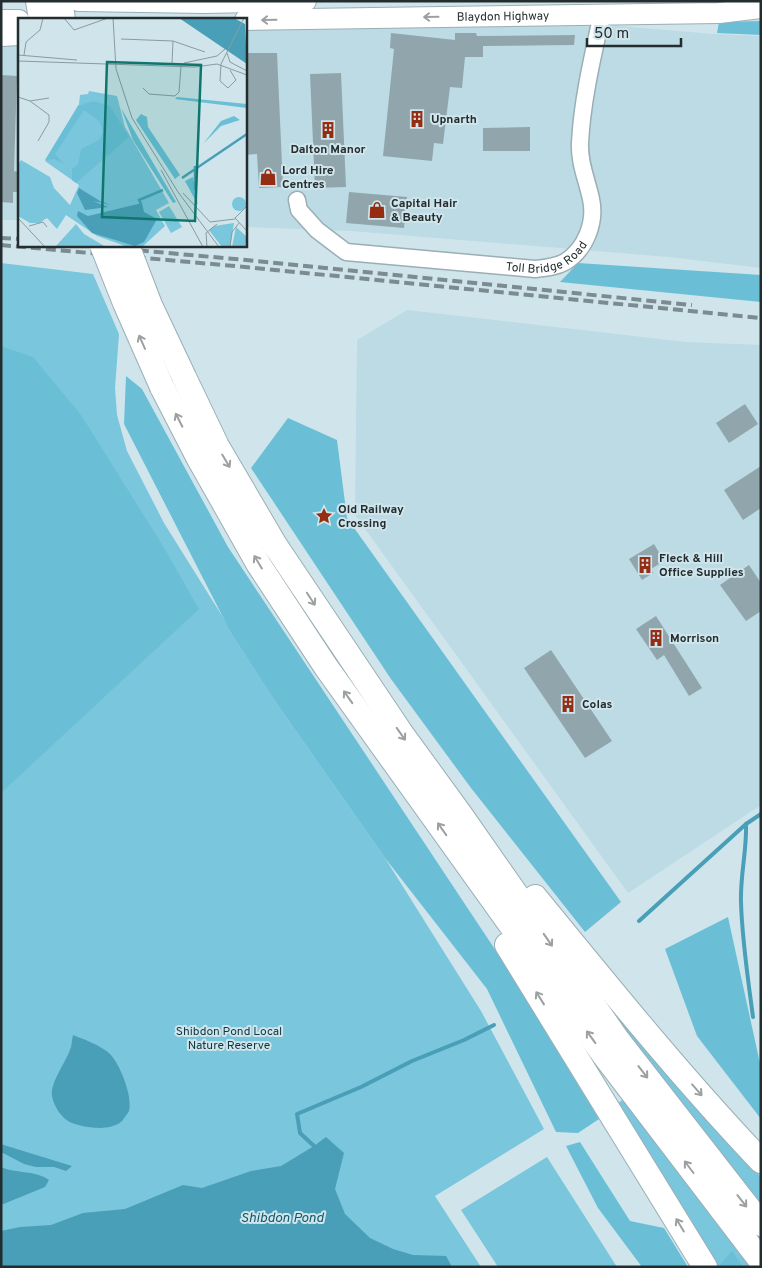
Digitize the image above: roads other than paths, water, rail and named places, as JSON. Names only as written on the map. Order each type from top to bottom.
[{"type":"highway","points":[[38,1],[41,18]]},
{"type":"highway","points":[[60,1],[63,18]]},
{"type":"highway","points":[[102,246],[124,303],[162,387],[198,457],[259,565],[326,666],[604,1055],[761,1261]]},
{"type":"highway","points":[[127,246],[150,305],[217,446],[276,545],[396,726],[460,814],[617,1039],[761,1224]]},
{"type":"highway","points":[[460,814],[502,857],[619,1000],[761,1161]]},
{"type":"highway","points":[[470,869],[485,910],[705,1267]]},
{"type":"main road","points":[[78,1],[204,4],[306,1]]},
{"type":"main road","name":"Blaydon Highway","points":[[246,20],[720,13],[761,8]]},
{"type":"main road","points":[[1,20],[18,20]]},
{"type":"main road","points":[[1,36],[18,36]]},
{"type":"street","name":"Toll Bridge Road","points":[[297,200],[299,210],[317,230],[346,252],[535,269],[565,262],[576,253],[586,239],[592,222],[592,200],[582,166],[580,145],[602,14]]},
{"type":"water","points":[[73,1035],[106,1051],[118,1065],[125,1081],[130,1105],[123,1120],[118,1124],[106,1128],[78,1125],[65,1119],[57,1108],[53,1100],[52,1090],[69,1053]]},
{"type":"water","name":"Shibdon Pond","points":[[326,1137],[344,1153],[335,1189],[345,1214],[370,1238],[393,1249],[413,1255],[446,1256],[452,1267],[1,1267],[1,1231],[20,1227],[51,1225],[83,1213],[125,1209],[183,1185],[202,1188],[251,1171],[281,1166]]},
{"type":"water","points":[[1,1144],[72,1166],[66,1171],[54,1167],[36,1167],[24,1164],[1,1152]]},
{"type":"water","points":[[1,1167],[13,1171],[32,1173],[49,1180],[45,1187],[1,1205]]},
{"type":"waterway","points":[[639,921],[746,824],[761,814]]},
{"type":"waterway","points":[[746,824],[741,902],[753,1017]]},
{"type":"waterway","points":[[314,1146],[300,1133],[297,1114],[361,1087],[412,1061],[464,1040],[494,1025]]},
{"type":"railway","points":[[1,238],[18,239]]},
{"type":"railway","points":[[1,245],[761,318]]},
{"type":"railway","points":[[90,246],[692,305]]},
{"type":"place","name":"Upnarth","points":[[417,119]]},
{"type":"place","name":"Dalton Manor","points":[[328,130]]},
{"type":"place","name":"Lord Hire Centres","points":[[268,177]]},
{"type":"place","name":"Capital Hair & Beauty","points":[[377,210]]},
{"type":"place","name":"Old Railway Crossing","points":[[324,516]]},
{"type":"place","name":"Fleck & Hill Office Supplies","points":[[645,565]]},
{"type":"place","name":"Morrison","points":[[656,638]]},
{"type":"place","name":"Colas","points":[[568,704]]},
{"type":"park label","name":"Shibdon Pond Local Nature Reserve","points":[[229,1038]]}]
